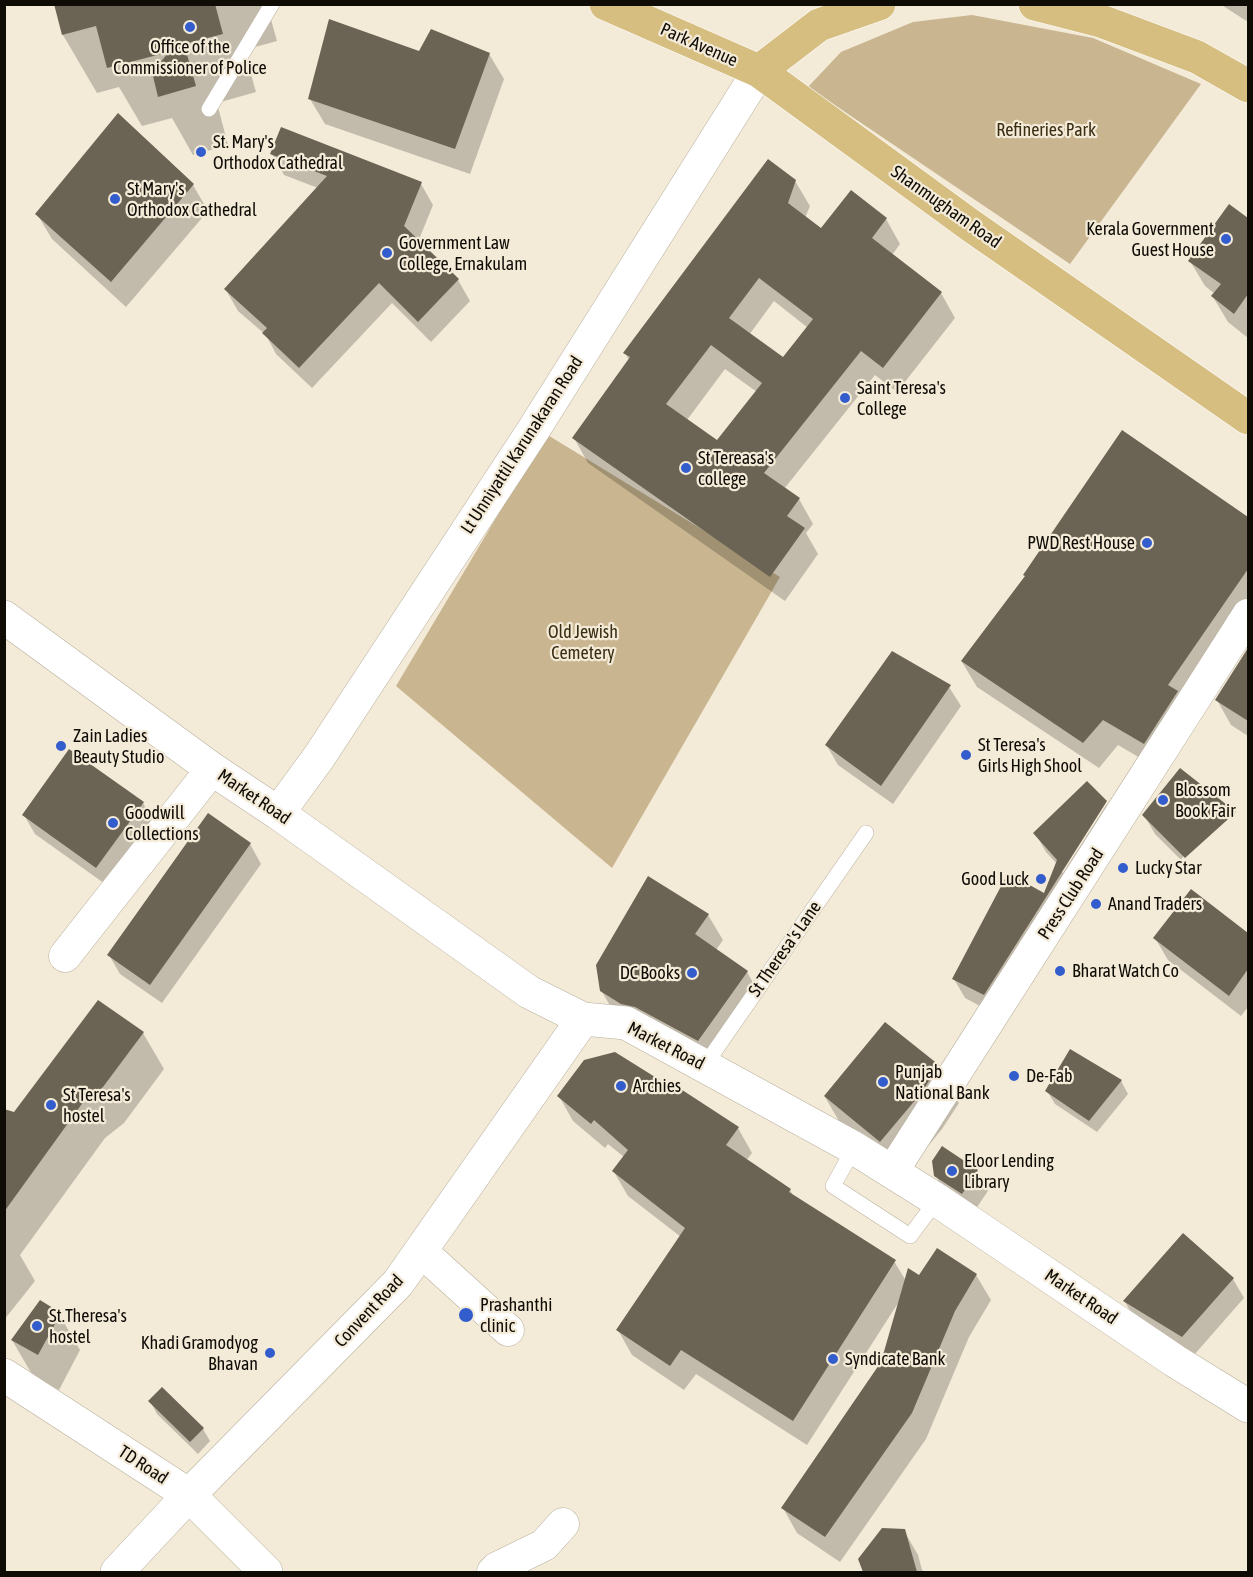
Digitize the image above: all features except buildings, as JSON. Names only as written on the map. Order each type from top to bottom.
[{"type":"main road","name":"Park Avenue","points":[[606,4],[759,72]]},
{"type":"main road","points":[[759,72],[819,26],[879,4]]},
{"type":"main road","points":[[1035,4],[1101,21],[1197,57],[1248,86]]},
{"type":"main road","name":"Shanmugham Road","points":[[759,72],[970,225],[1248,418]]},
{"type":"street","name":"Lt Unniyattil Karunakaran Road","points":[[278,813],[319,757],[534,429],[759,72]]},
{"type":"street","name":"Press Club Road","points":[[892,1172],[1248,615]]},
{"type":"street","name":"Market Road","points":[[4,617],[212,770],[278,813],[529,992],[583,1019],[626,1023],[854,1148],[937,1200],[1175,1361],[1248,1406]]},
{"type":"street","points":[[65,956],[212,770]]},
{"type":"street","name":"Convent Road","points":[[117,1572],[189,1495],[398,1283],[583,1019]]},
{"type":"street","points":[[421,1251],[508,1330]]},
{"type":"street","name":"TD Road","points":[[4,1375],[189,1495],[266,1572]]},
{"type":"street","points":[[494,1572],[497,1568],[544,1545],[563,1524]]},
{"type":"lane","points":[[209,109],[272,4]]},
{"type":"lane","name":"St Theresa's Lane","points":[[705,1065],[866,833]]},
{"type":"lane","points":[[854,1148],[833,1186],[910,1236],[937,1200]]},
{"type":"green space","name":"Refineries Park","points":[[972,15],[1093,38],[1201,84],[1070,264],[808,87],[841,52],[913,22]]},
{"type":"green space","name":"Old Jewish Cemetery","points":[[546,434],[780,577],[612,868],[396,686]]},
{"type":"place","name":"Office of the Commissioner of Police","points":[[190,27]]},
{"type":"place","name":"St. Mary's Orthodox Cathedral","points":[[201,152]]},
{"type":"place","name":"St Mary's Orthodox Cathedral","points":[[115,199]]},
{"type":"place","name":"Kerala Government Guest House","points":[[1226,239]]},
{"type":"place","name":"Government Law College, Ernakulam","points":[[387,253]]},
{"type":"place","name":"Saint Teresa's College","points":[[845,398]]},
{"type":"place","name":"St Tereasa's college","points":[[686,468]]},
{"type":"place","name":"PWD Rest House","points":[[1147,543]]},
{"type":"place","name":"Zain Ladies Beauty Studio","points":[[61,746]]},
{"type":"place","name":"St Teresa's Girls High Shool","points":[[966,755]]},
{"type":"place","name":"Blossom Book Fair","points":[[1163,800]]},
{"type":"place","name":"Goodwill Collections","points":[[113,823]]},
{"type":"place","name":"Lucky Star","points":[[1123,868]]},
{"type":"place","name":"Good Luck","points":[[1041,879]]},
{"type":"place","name":"Anand Traders","points":[[1096,904]]},
{"type":"place","name":"Bharat Watch Co","points":[[1060,971]]},
{"type":"place","name":"DC Books","points":[[692,973]]},
{"type":"place","name":"De-Fab","points":[[1014,1076]]},
{"type":"place","name":"Punjab National Bank","points":[[883,1082]]},
{"type":"place","name":"Archies","points":[[621,1086]]},
{"type":"place","name":"St Teresa's hostel","points":[[51,1105]]},
{"type":"place","name":"Eloor Lending Library","points":[[952,1171]]},
{"type":"place","name":"Prashanthi clinic","points":[[466,1315]]},
{"type":"place","name":"St.Theresa's hostel","points":[[37,1326]]},
{"type":"place","name":"Khadi Gramodyog Bhavan","points":[[270,1353]]},
{"type":"place","name":"Syndicate Bank","points":[[833,1359]]}]
